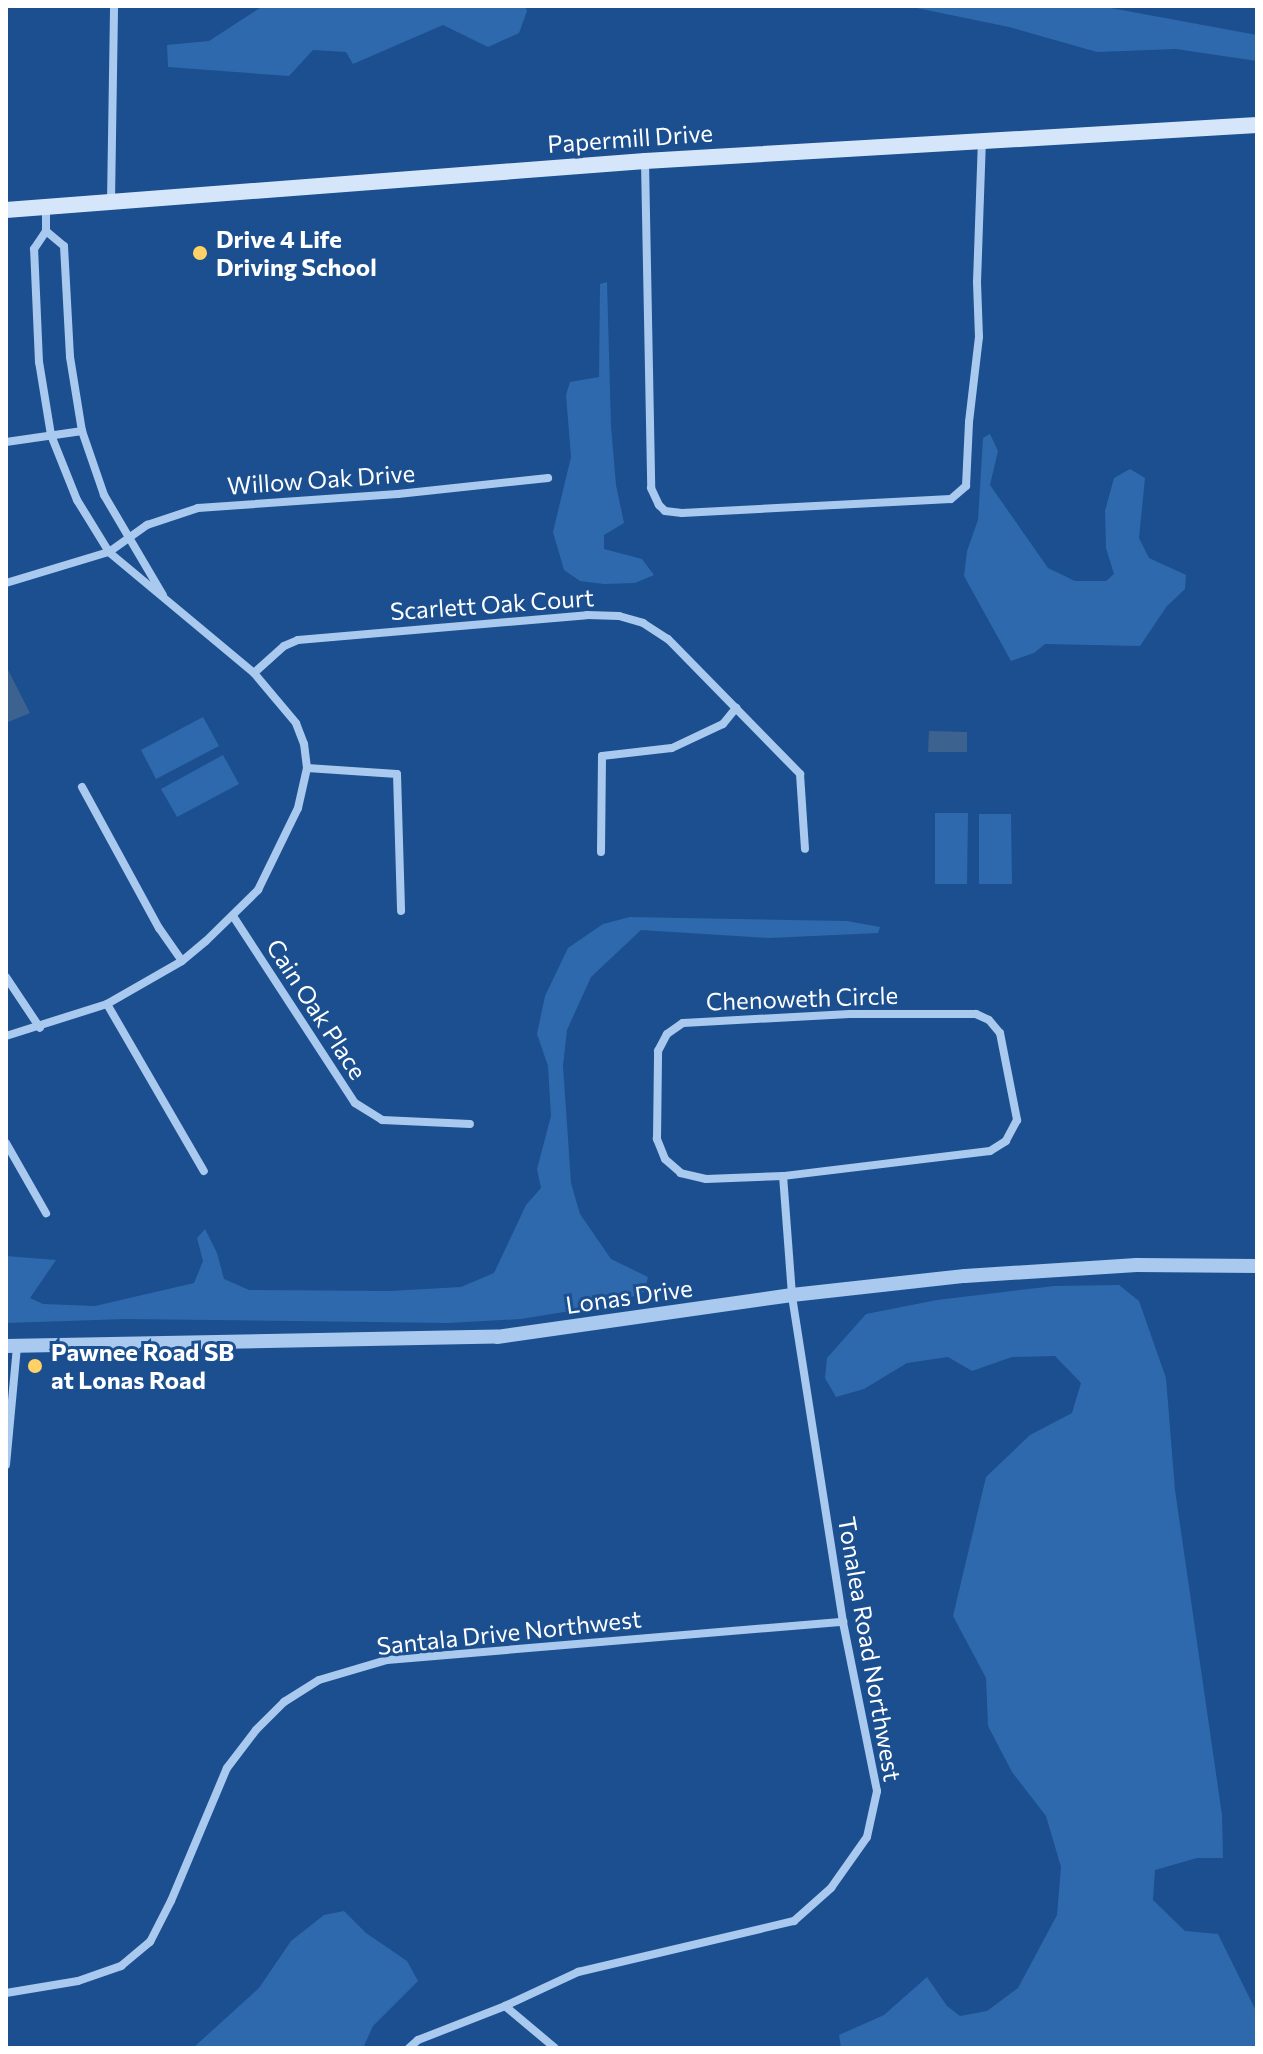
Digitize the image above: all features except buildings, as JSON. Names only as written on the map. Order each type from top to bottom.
[{"type":"main road","name":"Papermill Drive","points":[[6,210],[645,161],[1257,125]]},
{"type":"street","points":[[111,202],[114,6]]},
{"type":"street","points":[[645,161],[651,488],[659,505],[665,511],[682,513],[951,499],[966,486],[969,422],[979,337],[977,282],[982,140]]},
{"type":"street","points":[[6,1036],[40,1028],[107,1004],[182,961],[233,916],[258,890],[282,845],[298,808],[307,768],[304,744],[296,723],[254,673],[109,552],[77,500],[51,435],[39,362],[34,249],[46,231],[46,207]]},
{"type":"street","points":[[46,231],[64,246],[70,357],[82,431],[104,495],[165,600]]},
{"type":"street","points":[[6,442],[82,431]]},
{"type":"street","name":"Willow Oak Drive","points":[[6,583],[109,552],[147,525],[198,508],[398,494],[548,478]]},
{"type":"street","name":"Scarlett Oak Court","points":[[254,673],[284,646],[298,640],[587,615],[619,616],[643,623],[668,639],[800,774],[805,849]]},
{"type":"street","points":[[601,852],[602,756],[672,748],[723,724],[736,708]]},
{"type":"street","points":[[307,768],[397,774],[401,911]]},
{"type":"street","points":[[82,787],[159,928],[182,961]]},
{"type":"street","name":"Cain Oak Place","points":[[233,916],[355,1103],[382,1120],[470,1124]]},
{"type":"street","points":[[6,977],[40,1028]]},
{"type":"street","points":[[107,1004],[204,1171]]},
{"type":"street","name":"Chenoweth Circle","points":[[850,1014],[976,1014],[989,1020],[1000,1033],[1017,1120],[1006,1141],[990,1151],[783,1176],[706,1179],[681,1173],[665,1159],[657,1139],[658,1051],[667,1034],[683,1023],[850,1014]]},
{"type":"street","points":[[6,1143],[46,1213]]},
{"type":"street","name":"Tonalea Road Northwest","points":[[409,2048],[418,2040],[505,2006],[578,1972],[794,1921],[831,1888],[867,1837],[877,1791],[843,1622],[792,1295],[783,1176]]},
{"type":"street","name":"Lonas Drive","points":[[12,1346],[497,1337],[792,1295],[965,1276],[1137,1265],[1257,1266]]},
{"type":"street","points":[[6,1465],[12,1346]]},
{"type":"street","name":"Santala Drive Northwest","points":[[6,1993],[78,1981],[121,1966],[150,1942],[171,1901],[227,1768],[256,1730],[284,1702],[319,1680],[387,1660],[843,1622]]},
{"type":"street","points":[[505,2006],[555,2048]]},
{"type":"shaded area","points":[[263,6],[525,6],[527,11],[519,33],[488,47],[443,25],[353,64],[346,52],[313,50],[289,76],[168,67],[167,45],[209,41]]},
{"type":"shaded area","points":[[907,6],[1100,6],[1257,35],[1257,61],[1176,49],[1097,52],[1009,27]]},
{"type":"shaded area","points":[[607,282],[611,426],[616,485],[624,523],[604,535],[604,549],[642,559],[654,575],[635,583],[580,581],[564,570],[553,532],[571,457],[566,395],[570,382],[599,377],[600,284]]},
{"type":"shaded area","points":[[990,434],[998,451],[990,485],[1048,568],[1075,581],[1106,581],[1114,574],[1106,548],[1105,511],[1114,478],[1130,469],[1145,478],[1139,538],[1149,558],[1186,575],[1185,589],[1167,606],[1140,646],[1045,644],[1034,653],[1011,661],[964,576],[967,551],[978,520],[983,438]]},
{"type":"shaded area","points":[[6,666],[30,713],[6,723]]},
{"type":"shaded area","points":[[203,717],[219,746],[156,779],[141,750]]},
{"type":"shaded area","points":[[929,731],[967,732],[967,752],[928,752]]},
{"type":"shaded area","points":[[223,755],[239,784],[177,817],[161,789]]},
{"type":"shaded area","points":[[935,813],[968,813],[967,884],[935,884]]},
{"type":"shaded area","points":[[979,814],[1011,814],[1012,884],[979,884]]},
{"type":"shaded area","points":[[630,917],[847,921],[880,927],[878,933],[770,938],[641,930],[591,977],[567,1030],[563,1066],[571,1183],[580,1214],[611,1259],[648,1277],[644,1292],[613,1304],[521,1319],[449,1323],[126,1319],[6,1323],[6,1256],[56,1260],[30,1298],[43,1304],[95,1306],[194,1283],[203,1261],[197,1238],[205,1229],[217,1253],[224,1279],[249,1290],[390,1291],[461,1287],[494,1273],[526,1205],[541,1188],[537,1169],[551,1116],[548,1066],[537,1034],[545,996],[568,948],[603,924]]},
{"type":"shaded area","points":[[1119,1285],[1139,1301],[1166,1378],[1175,1490],[1222,1815],[1223,1858],[1197,1858],[1155,1870],[1153,1900],[1185,1931],[1218,1934],[1257,2013],[1257,2048],[841,2048],[839,2035],[884,2015],[927,1977],[947,2006],[960,2016],[987,2011],[1018,1988],[1057,1915],[1061,1867],[1046,1816],[1012,1772],[988,1726],[986,1678],[953,1616],[986,1477],[1030,1435],[1072,1413],[1081,1383],[1055,1356],[1012,1357],[972,1371],[948,1357],[907,1363],[864,1389],[836,1397],[825,1378],[827,1358],[866,1314],[937,1300],[1054,1286]]},
{"type":"shaded area","points":[[344,1911],[366,1933],[407,1961],[418,1981],[373,2026],[363,2048],[193,2048],[259,1988],[291,1941],[324,1915]]},
{"type":"place","name":"Drive 4 Life Driving School","points":[[200,253]]},
{"type":"place","name":"Pawnee Road SB at Lonas Road","points":[[35,1366]]}]
